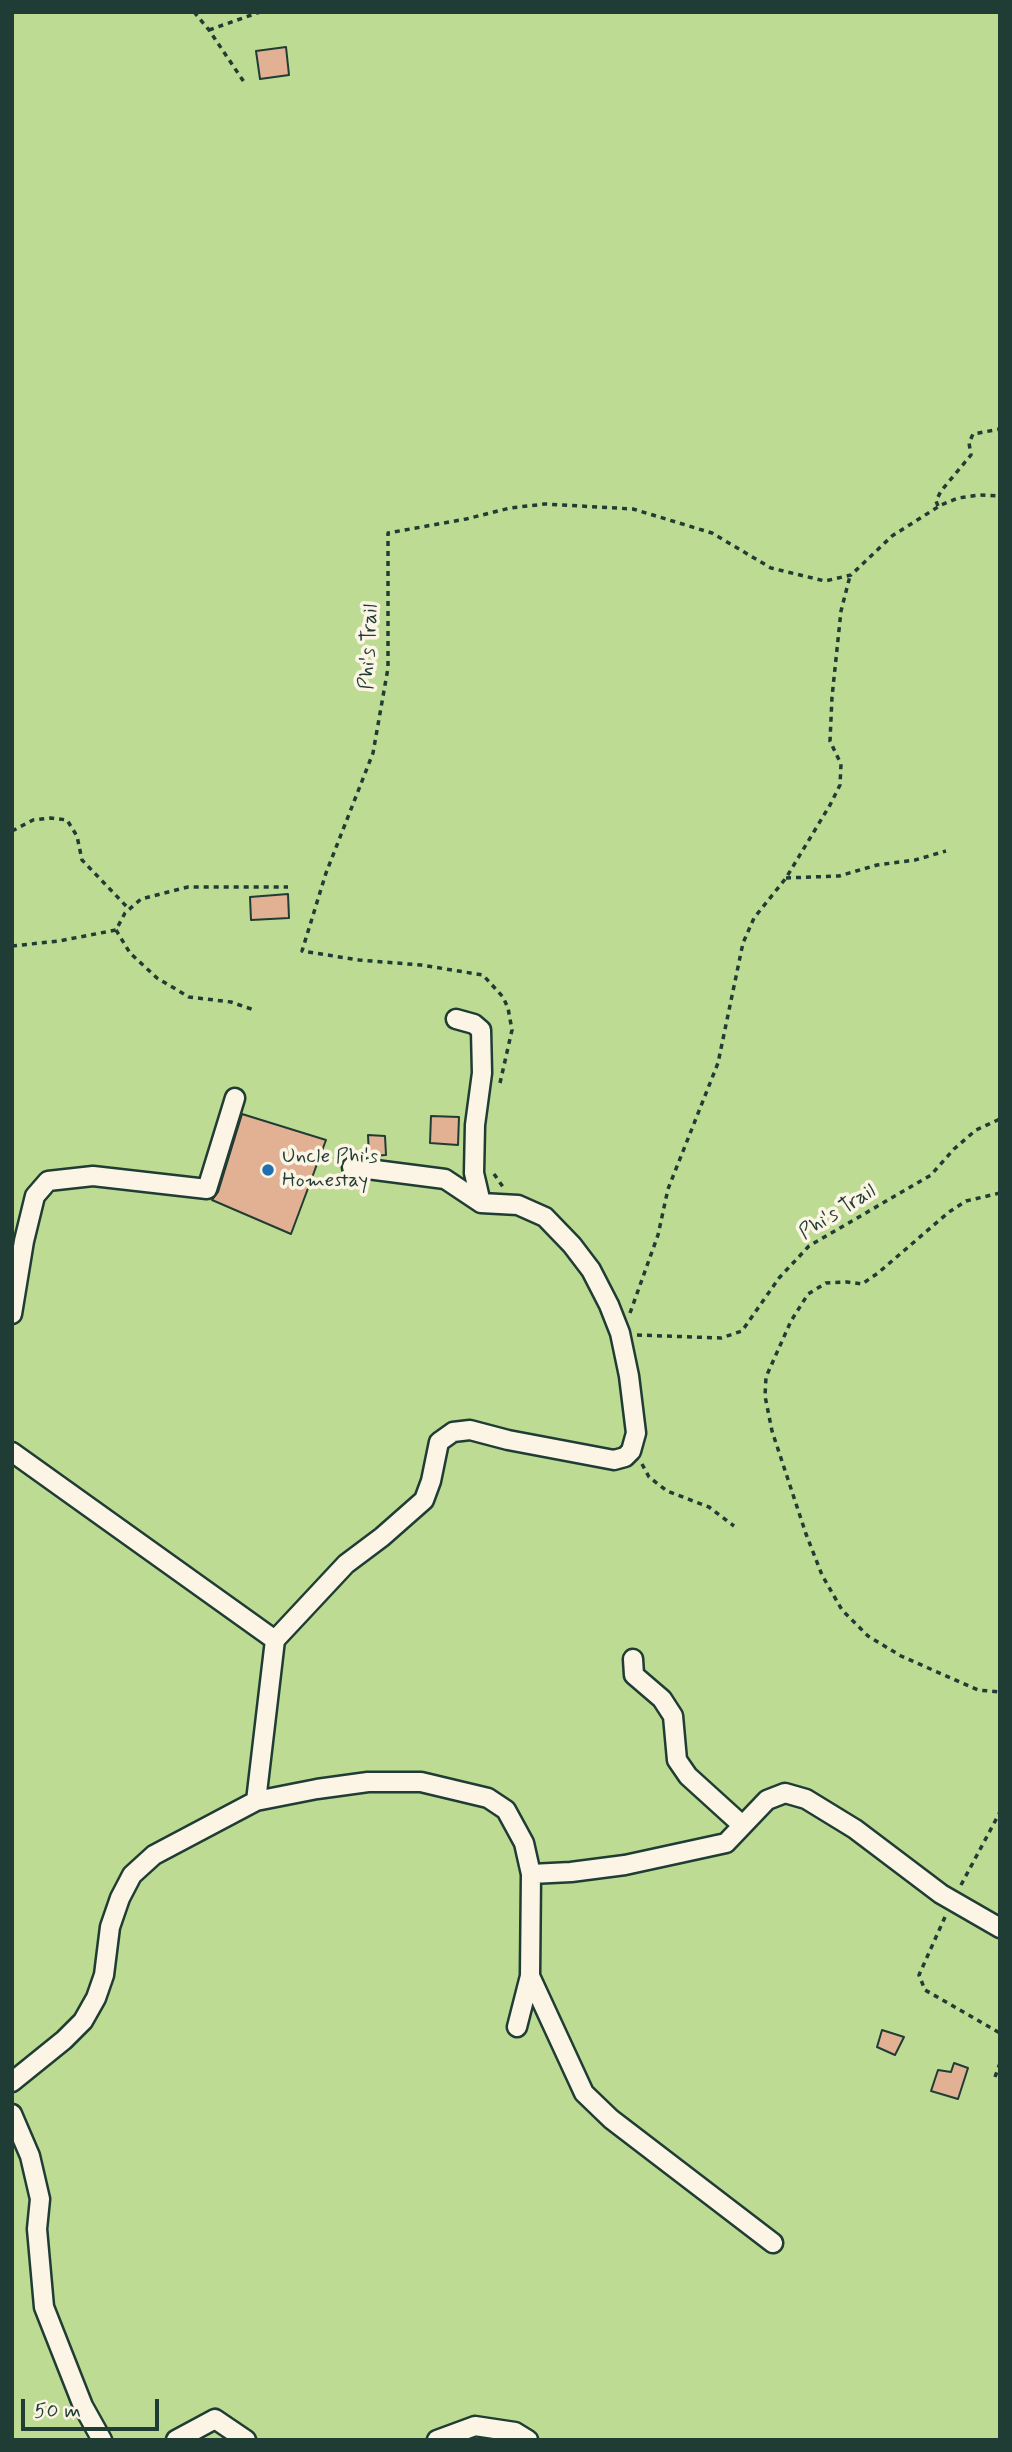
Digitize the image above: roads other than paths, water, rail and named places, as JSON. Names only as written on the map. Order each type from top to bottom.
[{"type":"street","points":[[456,1019],[474,1024],[481,1030],[482,1073],[475,1125],[474,1173],[481,1203]]},
{"type":"street","points":[[12,1314],[24,1241],[35,1196],[48,1181],[93,1176],[207,1189],[235,1098]]},
{"type":"street","points":[[256,1801],[275,1640],[346,1564],[424,1500],[434,1470],[439,1442],[453,1432],[470,1430],[614,1460],[625,1457],[631,1451],[636,1433],[620,1333],[591,1270],[545,1217],[518,1205],[481,1203],[445,1180],[352,1167]]},
{"type":"street","points":[[12,1452],[275,1640]]},
{"type":"street","points":[[634,1660],[634,1675],[662,1699],[673,1716],[677,1760],[688,1776],[742,1825]]},
{"type":"street","points":[[12,2081],[64,2040],[83,2021],[96,1998],[104,1975],[110,1927],[120,1898],[132,1875],[154,1855],[256,1801],[368,1782],[421,1782],[488,1798],[506,1810],[524,1843],[531,1874],[530,1976],[517,2027]]},
{"type":"street","points":[[531,1874],[584,1870],[726,1843],[767,1800],[785,1793],[806,1799],[855,1829],[953,1901],[1000,1928]]},
{"type":"street","points":[[530,1976],[583,2093],[611,2119],[773,2244]]},
{"type":"street","points":[[12,2114],[30,2156],[40,2199],[37,2229],[44,2307],[83,2406],[102,2440]]},
{"type":"street","points":[[176,2440],[215,2418],[246,2440]]},
{"type":"street","points":[[437,2440],[475,2426],[515,2432],[528,2440]]},
{"type":"place","name":"Uncle Phi's Homestay","points":[[268,1170]]}]
